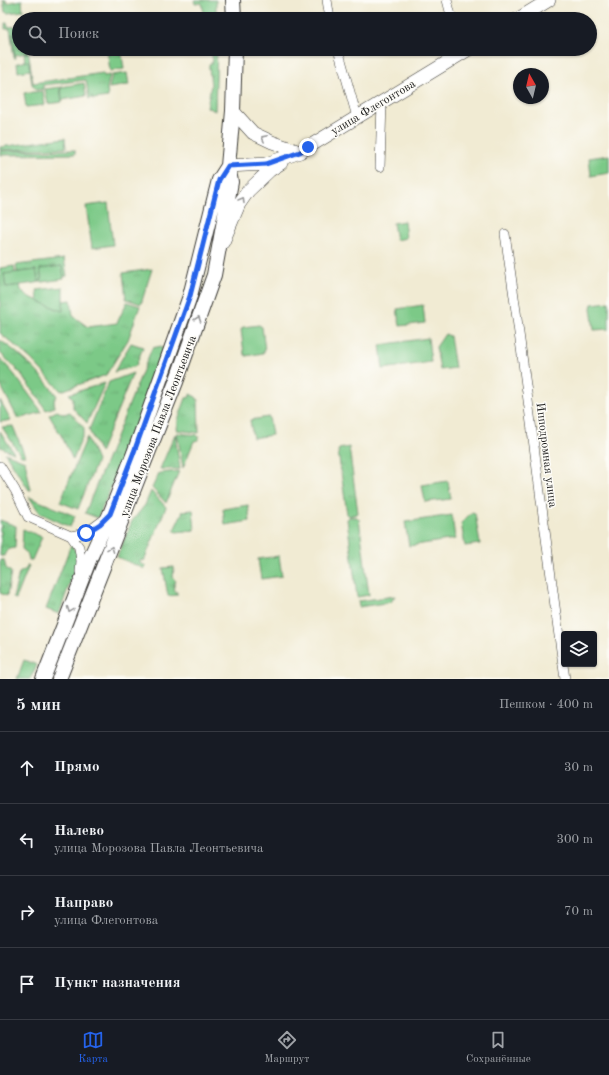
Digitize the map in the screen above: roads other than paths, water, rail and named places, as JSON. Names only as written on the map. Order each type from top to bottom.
[{"type":"main road","points":[[233,0],[234,12]]},
{"type":"main road","name":"улица Морозова Павла Леонтьевича","points":[[58,679],[173,388],[211,282],[231,182],[228,166],[233,111],[235,56]]},
{"type":"main road","name":"улица Морозова Павла Леонтьевича","points":[[43,679],[90,558],[110,514],[134,452],[190,296],[219,180],[228,166]]},
{"type":"street","points":[[327,0],[329,12]]},
{"type":"street","points":[[447,0],[450,12]]},
{"type":"street","points":[[529,12],[549,0]]},
{"type":"street","points":[[340,56],[357,117]]},
{"type":"street","name":"улица Флегонтова","points":[[228,166],[266,164],[300,152],[455,56]]},
{"type":"street","points":[[380,167],[382,102]]},
{"type":"street","points":[[233,111],[253,133],[272,142],[300,152]]},
{"type":"street","points":[[216,262],[224,238],[240,204],[248,191],[270,170],[300,152]]},
{"type":"street","name":"Ипподромная улица","points":[[505,234],[565,679]]},
{"type":"street","points":[[0,466],[16,490],[28,517],[71,536],[79,547],[81,561],[80,586]]},
{"type":"street","points":[[71,536],[86,533],[100,524],[110,514]]}]
